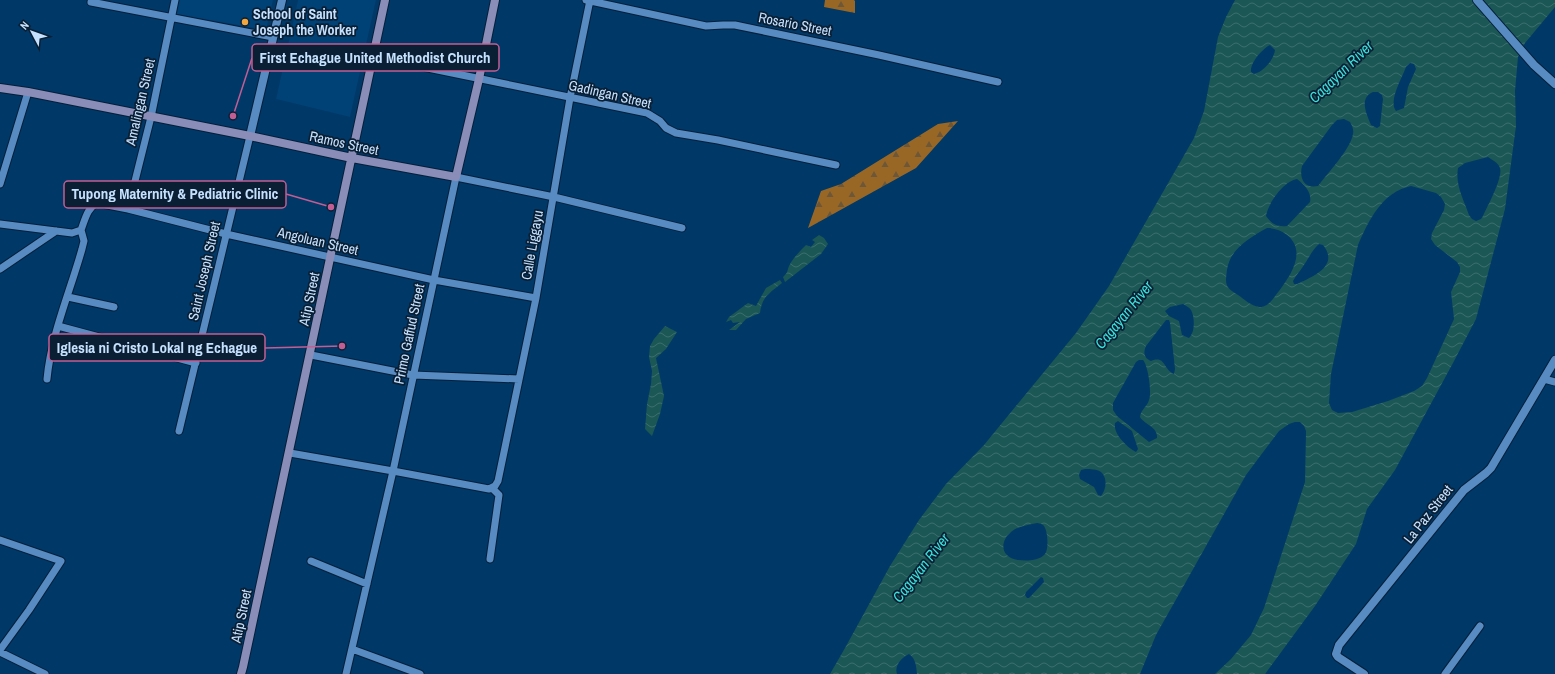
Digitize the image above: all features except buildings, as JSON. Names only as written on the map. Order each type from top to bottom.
[{"type":"main road","name":"Atip Street","points":[[241,674],[290,453],[386,0]]},
{"type":"main road","name":"Primo Gaffud Street","points":[[456,177],[479,79],[495,0]]},
{"type":"main road","name":"Ramos Street","points":[[0,88],[28,92],[352,158],[456,177]]},
{"type":"street","name":"Amalingan Street","points":[[128,209],[151,117],[176,0]]},
{"type":"street","name":"Saint Joseph Street","points":[[179,431],[282,0]]},
{"type":"street","name":"Rosario Street","points":[[588,0],[706,26],[729,24],[879,54],[998,82]]},
{"type":"street","name":"Calle Liggayu","points":[[491,489],[498,481],[536,298],[588,0]]},
{"type":"street","points":[[1477,0],[1534,65],[1555,84]]},
{"type":"street","points":[[91,2],[273,37]]},
{"type":"street","name":"Gadingan Street","points":[[374,57],[647,113],[660,121],[666,128],[676,133],[718,140],[836,165]]},
{"type":"street","points":[[0,184],[28,92]]},
{"type":"street","name":"Ramos Street","points":[[456,177],[554,197],[682,228]]},
{"type":"street","name":"Primo Gaffud Street","points":[[346,674],[393,470],[456,177]]},
{"type":"street","name":"Angoluan Street","points":[[81,230],[88,211],[97,203],[128,209],[226,234],[331,258],[434,280],[536,298]]},
{"type":"street","points":[[0,224],[72,233],[81,230],[84,241],[82,250],[58,326],[49,360],[47,379]]},
{"type":"street","points":[[0,269],[56,231]]},
{"type":"street","points":[[68,297],[114,307]]},
{"type":"street","points":[[58,326],[196,364]]},
{"type":"street","points":[[311,355],[413,375],[519,379]]},
{"type":"street","name":"La Paz Street","points":[[1364,674],[1338,657],[1336,654],[1339,645],[1464,490],[1491,468],[1555,360]]},
{"type":"street","points":[[1544,379],[1555,382]]},
{"type":"street","points":[[290,453],[393,470],[491,489],[499,495],[490,559]]},
{"type":"street","points":[[0,540],[61,562],[0,651],[45,674]]},
{"type":"street","points":[[310,561],[367,584]]},
{"type":"street","points":[[1445,674],[1480,626]]},
{"type":"street","points":[[352,649],[420,674]]},
{"type":"shaded area","name":"School of Saint Joseph the Worker","points":[[179,0],[273,0],[266,30],[176,14]]},
{"type":"shaded area","points":[[298,0],[376,0],[350,117],[276,99]]},
{"type":"green space","points":[[825,0],[854,0],[855,13],[824,7]]},
{"type":"green space","points":[[958,121],[916,168],[808,228],[821,191],[841,184],[938,124]]},
{"type":"water","name":"Cagayan River","points":[[1235,0],[1555,0],[1555,7],[1525,43],[1518,57],[1515,91],[1516,126],[1505,209],[1476,319],[1395,470],[1367,509],[1356,544],[1315,606],[1265,674],[1215,674],[1231,659],[1251,635],[1264,608],[1305,482],[1306,431],[1300,422],[1295,422],[1279,431],[1246,475],[1156,635],[1140,674],[917,674],[914,660],[909,654],[899,662],[896,671],[897,674],[830,674],[890,566],[919,520],[946,484],[984,445],[1076,333],[1109,286],[1194,138],[1204,111],[1218,37]],"holes":[[[1270,45],[1275,50],[1268,65],[1258,73],[1254,74],[1251,72],[1251,68],[1260,53]],[[1410,63],[1414,64],[1416,69],[1408,87],[1404,108],[1396,111],[1394,107],[1396,89],[1406,67]],[[1373,92],[1378,92],[1382,95],[1383,99],[1380,126],[1377,128],[1371,125],[1366,111],[1366,98]],[[1344,119],[1350,122],[1353,128],[1351,140],[1318,186],[1309,186],[1304,182],[1301,175],[1302,166],[1337,120]],[[1488,157],[1499,166],[1500,172],[1497,185],[1481,219],[1476,221],[1469,215],[1460,192],[1457,174],[1458,168],[1465,163]],[[1297,179],[1310,195],[1310,202],[1287,226],[1275,224],[1266,216],[1273,199],[1282,188]],[[1411,186],[1436,193],[1441,197],[1445,204],[1444,210],[1432,233],[1431,239],[1435,245],[1457,262],[1460,267],[1460,272],[1451,292],[1454,319],[1422,386],[1414,391],[1388,401],[1352,412],[1338,413],[1332,410],[1329,403],[1331,374],[1358,245],[1372,217],[1384,201],[1392,194]],[[1267,228],[1272,228],[1287,235],[1293,241],[1296,248],[1295,263],[1288,278],[1270,302],[1262,307],[1248,302],[1228,288],[1226,282],[1227,270],[1232,256],[1247,240]],[[1319,244],[1323,245],[1327,252],[1328,259],[1326,265],[1322,270],[1310,278],[1294,284],[1294,279],[1312,251]],[[1183,304],[1188,307],[1192,313],[1194,325],[1191,336],[1189,338],[1182,335],[1179,321],[1169,316],[1165,311],[1170,307]],[[1166,320],[1169,320],[1175,369],[1174,374],[1170,372],[1162,361],[1151,361],[1147,358],[1145,351],[1146,346]],[[1143,360],[1148,373],[1150,396],[1140,417],[1155,431],[1157,438],[1149,442],[1117,416],[1113,410],[1113,403],[1136,362]],[[1118,421],[1132,431],[1138,449],[1136,452],[1125,444],[1118,436],[1115,423]],[[1093,469],[1101,472],[1105,477],[1106,484],[1101,496],[1098,495],[1094,487],[1080,479],[1079,475],[1081,470]],[[1038,523],[1045,527],[1047,539],[1045,554],[1032,560],[1012,559],[1005,553],[1003,545],[1005,540],[1011,532],[1027,525]],[[1041,577],[1043,578],[1044,582],[1029,598],[1025,595],[1026,592]]]},
{"type":"water","points":[[819,235],[824,238],[828,244],[821,254],[785,282],[783,277],[787,273],[792,260],[806,245],[811,247],[815,242],[812,240]]},
{"type":"water","points":[[780,280],[782,283],[770,292],[761,307],[760,313],[746,319],[736,330],[729,330],[740,322],[733,323],[731,320],[726,322],[729,317],[748,303],[756,306],[766,288]]},
{"type":"water","points":[[665,326],[677,332],[666,349],[656,358],[664,396],[660,414],[652,436],[645,429],[652,371],[649,357],[650,346]]},
{"type":"place","name":"School of Saint Joseph the Worker","points":[[245,22]]},
{"type":"place","name":"First Echague United Methodist Church","points":[[233,116]]},
{"type":"place","name":"Tupong Maternity & Pediatric Clinic","points":[[331,207]]},
{"type":"place","name":"Iglesia ni Cristo Lokal ng Echague","points":[[342,346]]}]
